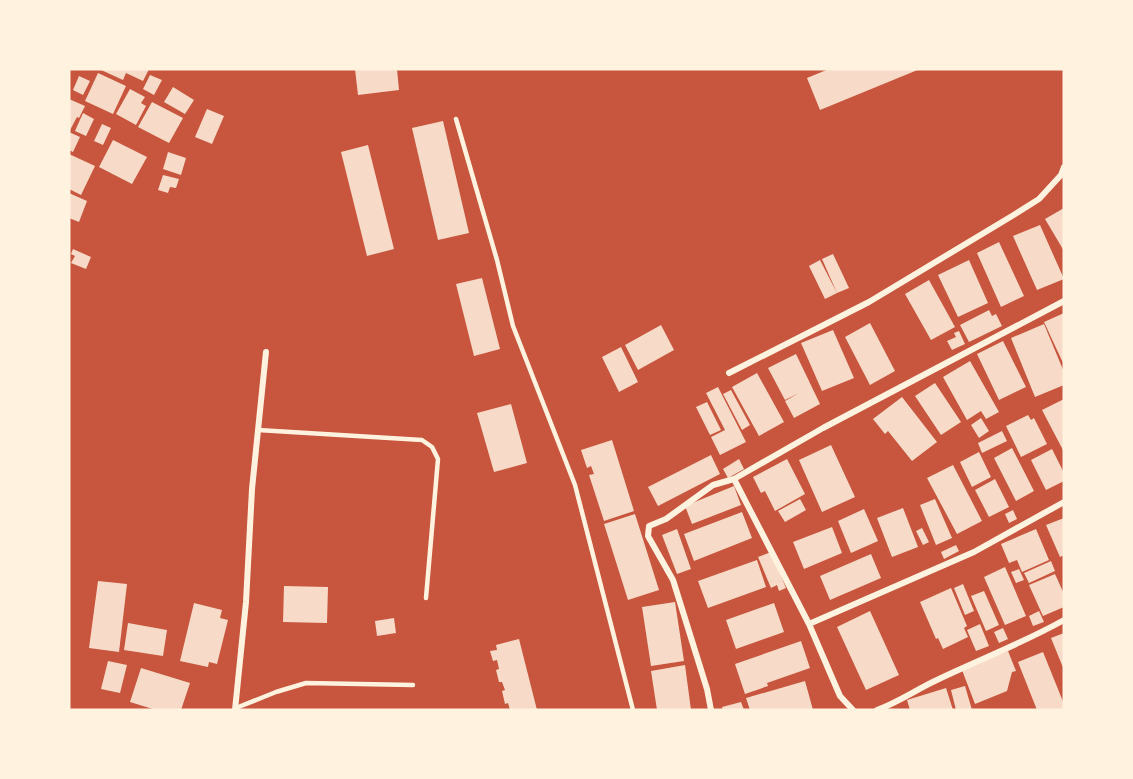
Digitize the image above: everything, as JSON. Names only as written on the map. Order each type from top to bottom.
[{"type":"street","points":[[729,374],[869,303],[1039,200],[1061,175],[1064,167]]},
{"type":"street","points":[[711,710],[707,689],[673,580],[648,536],[649,526],[666,519],[713,485],[734,479],[823,428],[1064,301]]},
{"type":"street","points":[[236,709],[266,352]]},
{"type":"street","points":[[734,479],[809,624],[840,696],[853,710]]},
{"type":"street","points":[[809,624],[975,552],[1064,502]]},
{"type":"street","points":[[877,710],[895,707],[936,680],[1029,639],[1064,620]]},
{"type":"lane","points":[[456,119],[497,260],[513,326],[575,485],[633,710]]},
{"type":"lane","points":[[258,430],[422,440],[432,447],[438,459],[426,598]]},
{"type":"lane","points":[[236,709],[276,692],[306,683],[413,685]]},
{"type":"building","points":[[99,69],[149,69],[143,81],[126,73],[123,80]]},
{"type":"building","points":[[355,69],[397,69],[399,90],[358,95]]},
{"type":"building","points":[[829,69],[920,69],[820,110],[807,78]]},
{"type":"building","points":[[98,73],[126,86],[113,114],[85,101]]},
{"type":"building","points":[[150,75],[162,80],[154,95],[143,89]]},
{"type":"building","points":[[79,76],[90,81],[83,95],[73,90]]},
{"type":"building","points":[[173,87],[194,100],[185,114],[164,102]]},
{"type":"building","points":[[130,89],[145,97],[141,103],[146,106],[136,125],[116,114]]},
{"type":"building","points":[[69,99],[85,106],[69,132]]},
{"type":"building","points":[[152,102],[183,118],[169,143],[138,127]]},
{"type":"building","points":[[207,109],[224,116],[212,144],[195,137]]},
{"type":"building","points":[[83,113],[94,119],[86,136],[75,131]]},
{"type":"building","points":[[443,121],[469,233],[438,240],[412,128]]},
{"type":"building","points":[[102,124],[111,128],[103,145],[94,141]]},
{"type":"building","points":[[69,132],[80,137],[73,152],[69,150]]},
{"type":"building","points":[[113,140],[147,157],[132,184],[99,167]]},
{"type":"building","points":[[368,145],[394,249],[367,256],[341,152]]},
{"type":"building","points":[[168,152],[186,158],[181,175],[163,169]]},
{"type":"building","points":[[69,154],[95,166],[81,195],[69,189]]},
{"type":"building","points":[[163,175],[179,179],[176,188],[170,187],[168,193],[158,190]]},
{"type":"building","points":[[69,193],[87,201],[79,222],[69,218]]},
{"type":"building","points":[[1064,208],[1064,251],[1045,219]]},
{"type":"building","points":[[1040,225],[1064,279],[1037,290],[1013,236]]},
{"type":"building","points":[[999,242],[1024,296],[1001,307],[977,253]]},
{"type":"building","points":[[73,249],[91,257],[86,269],[71,263],[75,256],[71,254]]},
{"type":"building","points":[[833,254],[849,288],[837,293],[822,259]]},
{"type":"building","points":[[820,260],[837,293],[825,299],[809,266]]},
{"type":"building","points":[[969,260],[988,303],[958,317],[938,275]]},
{"type":"building","points":[[482,278],[500,349],[474,356],[456,284]]},
{"type":"building","points":[[929,280],[955,327],[931,340],[905,294]]},
{"type":"building","points":[[989,310],[992,316],[996,314],[1002,326],[969,342],[960,325]]},
{"type":"building","points":[[1064,313],[1064,365],[1044,322]]},
{"type":"building","points":[[870,323],[895,371],[870,385],[845,337]]},
{"type":"building","points":[[1044,324],[1064,372],[1064,385],[1035,397],[1011,338]]},
{"type":"building","points":[[661,325],[674,350],[638,370],[625,345]]},
{"type":"building","points":[[833,330],[854,378],[822,391],[801,343]]},
{"type":"building","points":[[959,331],[965,344],[952,350],[947,341],[956,337],[954,333]]},
{"type":"building","points":[[1003,341],[1026,387],[999,400],[977,354]]},
{"type":"building","points":[[621,347],[638,382],[619,392],[602,357]]},
{"type":"building","points":[[796,354],[820,404],[794,418],[785,401],[799,393],[785,400],[768,368]]},
{"type":"building","points":[[970,361],[999,412],[986,419],[981,411],[967,420],[943,377]]},
{"type":"building","points":[[757,373],[784,422],[759,436],[732,387]]},
{"type":"building","points":[[935,383],[961,422],[941,435],[915,396]]},
{"type":"building","points":[[718,387],[746,442],[720,455],[711,437],[725,430],[706,393]]},
{"type":"building","points":[[731,390],[750,425],[742,430],[723,394]]},
{"type":"building","points":[[902,397],[937,442],[912,461],[888,431],[885,434],[873,419]]},
{"type":"building","points":[[1064,399],[1064,452],[1042,410]]},
{"type":"building","points":[[707,402],[721,430],[710,435],[696,407]]},
{"type":"building","points":[[511,404],[527,463],[494,472],[477,413]]},
{"type":"building","points":[[1028,415],[1031,420],[1034,418],[1047,444],[1021,457],[1006,426]]},
{"type":"building","points":[[981,418],[989,431],[979,438],[971,425]]},
{"type":"building","points":[[1002,431],[1007,441],[982,453],[978,443]]},
{"type":"building","points":[[612,440],[634,511],[604,521],[589,475],[594,474],[591,466],[587,468],[581,450]]},
{"type":"building","points":[[831,445],[855,497],[822,512],[799,460]]},
{"type":"building","points":[[1012,448],[1034,491],[1016,501],[994,458]]},
{"type":"building","points":[[1052,449],[1064,473],[1064,481],[1046,490],[1031,460]]},
{"type":"building","points":[[979,452],[991,477],[972,487],[960,462]]},
{"type":"building","points":[[711,455],[720,474],[658,506],[648,487]]},
{"type":"building","points":[[739,459],[744,469],[728,478],[723,469]]},
{"type":"building","points":[[787,459],[805,494],[775,511],[765,491],[761,493],[753,477]]},
{"type":"building","points":[[953,465],[982,521],[957,534],[927,478]]},
{"type":"building","points":[[995,479],[1009,507],[989,517],[975,490]]},
{"type":"building","points":[[734,486],[741,505],[692,524],[685,506]]},
{"type":"building","points":[[800,499],[806,510],[785,522],[778,511]]},
{"type":"building","points":[[935,499],[952,538],[936,545],[920,505]]},
{"type":"building","points":[[903,508],[918,547],[892,557],[877,518]]},
{"type":"building","points":[[864,509],[878,541],[851,553],[838,521]]},
{"type":"building","points":[[1013,510],[1017,519],[1009,523],[1005,514]]},
{"type":"building","points":[[742,512],[752,538],[694,561],[684,534]]},
{"type":"building","points":[[635,514],[659,590],[628,600],[604,524]]},
{"type":"building","points":[[1064,518],[1064,555],[1060,557],[1046,525]]},
{"type":"building","points":[[832,527],[842,553],[804,569],[793,542]]},
{"type":"building","points":[[922,528],[929,542],[923,545],[916,531]]},
{"type":"building","points":[[677,529],[691,569],[677,574],[662,535]]},
{"type":"building","points":[[1036,529],[1049,560],[1022,572],[1017,560],[1009,563],[1001,544]]},
{"type":"building","points":[[956,545],[959,551],[944,559],[941,552]]},
{"type":"building","points":[[771,552],[786,588],[779,591],[777,585],[771,588],[758,557]]},
{"type":"building","points":[[871,554],[881,578],[830,600],[820,576]]},
{"type":"building","points":[[757,560],[766,587],[708,608],[698,581]]},
{"type":"building","points":[[1051,561],[1055,571],[1029,583],[1024,573]]},
{"type":"building","points":[[1005,567],[1026,616],[1005,625],[984,577]]},
{"type":"building","points":[[1019,569],[1024,580],[1016,583],[1011,572]]},
{"type":"building","points":[[1055,574],[1064,594],[1064,607],[1043,616],[1029,585]]},
{"type":"building","points":[[98,581],[127,584],[119,652],[89,648]]},
{"type":"building","points":[[963,584],[974,611],[965,615],[954,588]]},
{"type":"building","points":[[284,586],[328,587],[327,623],[283,622]]},
{"type":"building","points":[[951,588],[967,626],[964,628],[968,637],[943,649],[938,638],[936,639],[920,602]]},
{"type":"building","points":[[984,591],[999,625],[986,631],[971,596]]},
{"type":"building","points":[[675,602],[684,661],[651,666],[642,607]]},
{"type":"building","points":[[194,603],[222,610],[220,618],[228,620],[217,664],[209,662],[208,667],[180,661]]},
{"type":"building","points":[[774,603],[784,632],[736,649],[726,620]]},
{"type":"building","points":[[870,611],[899,675],[866,690],[837,627]]},
{"type":"building","points":[[1039,611],[1044,622],[1033,626],[1029,616]]},
{"type":"building","points":[[394,618],[396,633],[377,636],[375,621]]},
{"type":"building","points":[[128,623],[167,630],[163,656],[124,650]]},
{"type":"building","points":[[980,624],[989,646],[976,651],[967,630]]},
{"type":"building","points":[[1003,628],[1008,639],[999,643],[994,632]]},
{"type":"building","points":[[1064,633],[1064,670],[1051,638]]},
{"type":"building","points":[[519,639],[537,710],[510,710],[508,703],[505,704],[502,691],[505,690],[502,682],[499,682],[496,670],[499,669],[497,660],[493,661],[490,651],[497,650],[496,645]]},
{"type":"building","points":[[801,641],[810,668],[767,683],[768,686],[745,694],[735,664]]},
{"type":"building","points":[[1008,651],[1016,671],[1012,672],[1007,691],[975,704],[962,670]]},
{"type":"building","points":[[1043,652],[1064,704],[1063,710],[1037,710],[1018,662]]},
{"type":"building","points":[[108,661],[127,665],[120,693],[101,689]]},
{"type":"building","points":[[685,665],[691,710],[657,710],[651,671]]},
{"type":"building","points":[[141,668],[190,683],[181,710],[156,710],[130,702]]},
{"type":"building","points":[[805,681],[813,710],[750,710],[746,698]]},
{"type":"building","points":[[965,686],[972,710],[956,710],[951,690]]},
{"type":"building","points":[[946,688],[953,710],[910,710],[907,700]]},
{"type":"building","points":[[741,702],[744,710],[723,710],[722,707]]}]
